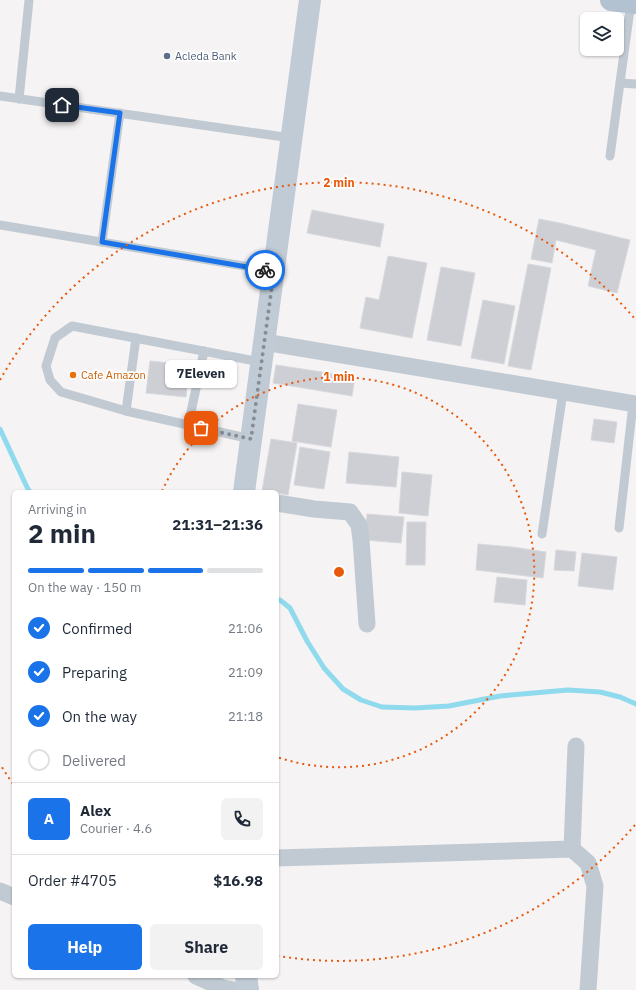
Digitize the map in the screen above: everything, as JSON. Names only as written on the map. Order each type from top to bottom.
[{"type":"main road","points":[[244,490],[310,0]]},
{"type":"main road","points":[[246,978],[248,990]]},
{"type":"street","points":[[263,352],[563,392],[634,404]]},
{"type":"street","points":[[279,503],[314,509],[350,512],[359,525],[367,624]]},
{"type":"street","points":[[572,849],[576,746]]},
{"type":"street","points":[[279,858],[572,849],[588,863],[595,886],[588,990]]},
{"type":"street","points":[[0,891],[12,896]]},
{"type":"street","points":[[200,978],[223,988],[234,990]]},
{"type":"lane","points":[[19,99],[29,0]]},
{"type":"lane","points":[[610,156],[620,83],[626,2]]},
{"type":"lane","points":[[620,83],[636,84]]},
{"type":"lane","points":[[0,96],[292,138]]},
{"type":"lane","points":[[102,242],[120,113]]},
{"type":"lane","points":[[0,225],[274,271]]},
{"type":"lane","points":[[251,439],[126,411],[61,392],[50,380],[46,366],[55,338],[72,326],[204,351],[263,352]]},
{"type":"lane","points":[[126,411],[136,338]]},
{"type":"lane","points":[[188,426],[204,351]]},
{"type":"lane","points":[[542,534],[563,392]]},
{"type":"lane","points":[[618,528],[634,404]]},
{"type":"building","points":[[312,210],[384,224],[380,247],[307,233]]},
{"type":"building","points":[[539,219],[630,240],[617,293],[588,286],[596,250],[556,240],[552,263],[531,259]]},
{"type":"building","points":[[388,256],[427,263],[412,338],[360,328],[366,297],[379,300]]},
{"type":"building","points":[[528,264],[551,268],[531,370],[508,366]]},
{"type":"building","points":[[441,267],[475,273],[461,346],[427,340]]},
{"type":"building","points":[[483,300],[515,306],[504,364],[471,358]]},
{"type":"building","points":[[150,361],[189,365],[186,397],[146,393]]},
{"type":"building","points":[[276,365],[355,377],[352,396],[273,383]]},
{"type":"building","points":[[298,404],[337,410],[331,447],[292,441]]},
{"type":"building","points":[[594,419],[617,422],[614,443],[591,440]]},
{"type":"building","points":[[271,439],[297,443],[288,495],[279,493],[279,490],[262,490]]},
{"type":"building","points":[[300,447],[330,452],[324,489],[294,485]]},
{"type":"building","points":[[349,452],[399,457],[396,487],[346,483]]},
{"type":"building","points":[[402,472],[432,475],[428,516],[399,513]]},
{"type":"building","points":[[367,514],[404,517],[401,543],[365,540]]},
{"type":"building","points":[[407,522],[426,522],[425,565],[406,565]]},
{"type":"building","points":[[478,544],[546,552],[543,578],[476,570]]},
{"type":"building","points":[[556,550],[576,552],[574,571],[554,570]]},
{"type":"building","points":[[582,553],[617,557],[613,590],[578,586]]},
{"type":"building","points":[[497,577],[527,580],[525,605],[494,602]]},
{"type":"waterway","points":[[0,429],[28,490]]},
{"type":"waterway","points":[[279,600],[290,608],[307,641],[324,668],[343,689],[361,700],[382,707],[415,708],[449,706],[500,696],[568,690],[600,692],[620,697],[636,704]]},
{"type":"way so far","points":[[201,428],[251,439],[274,271],[265,270]]},
{"type":"place","name":"Acleda Bank","points":[[167,56]]},
{"type":"place","name":"Cafe Amazon","points":[[73,375]]},
{"type":"place","name":"7Eleven","points":[[201,428]]},
{"type":"route","points":[[62,105],[120,113],[102,242],[265,270]]}]
